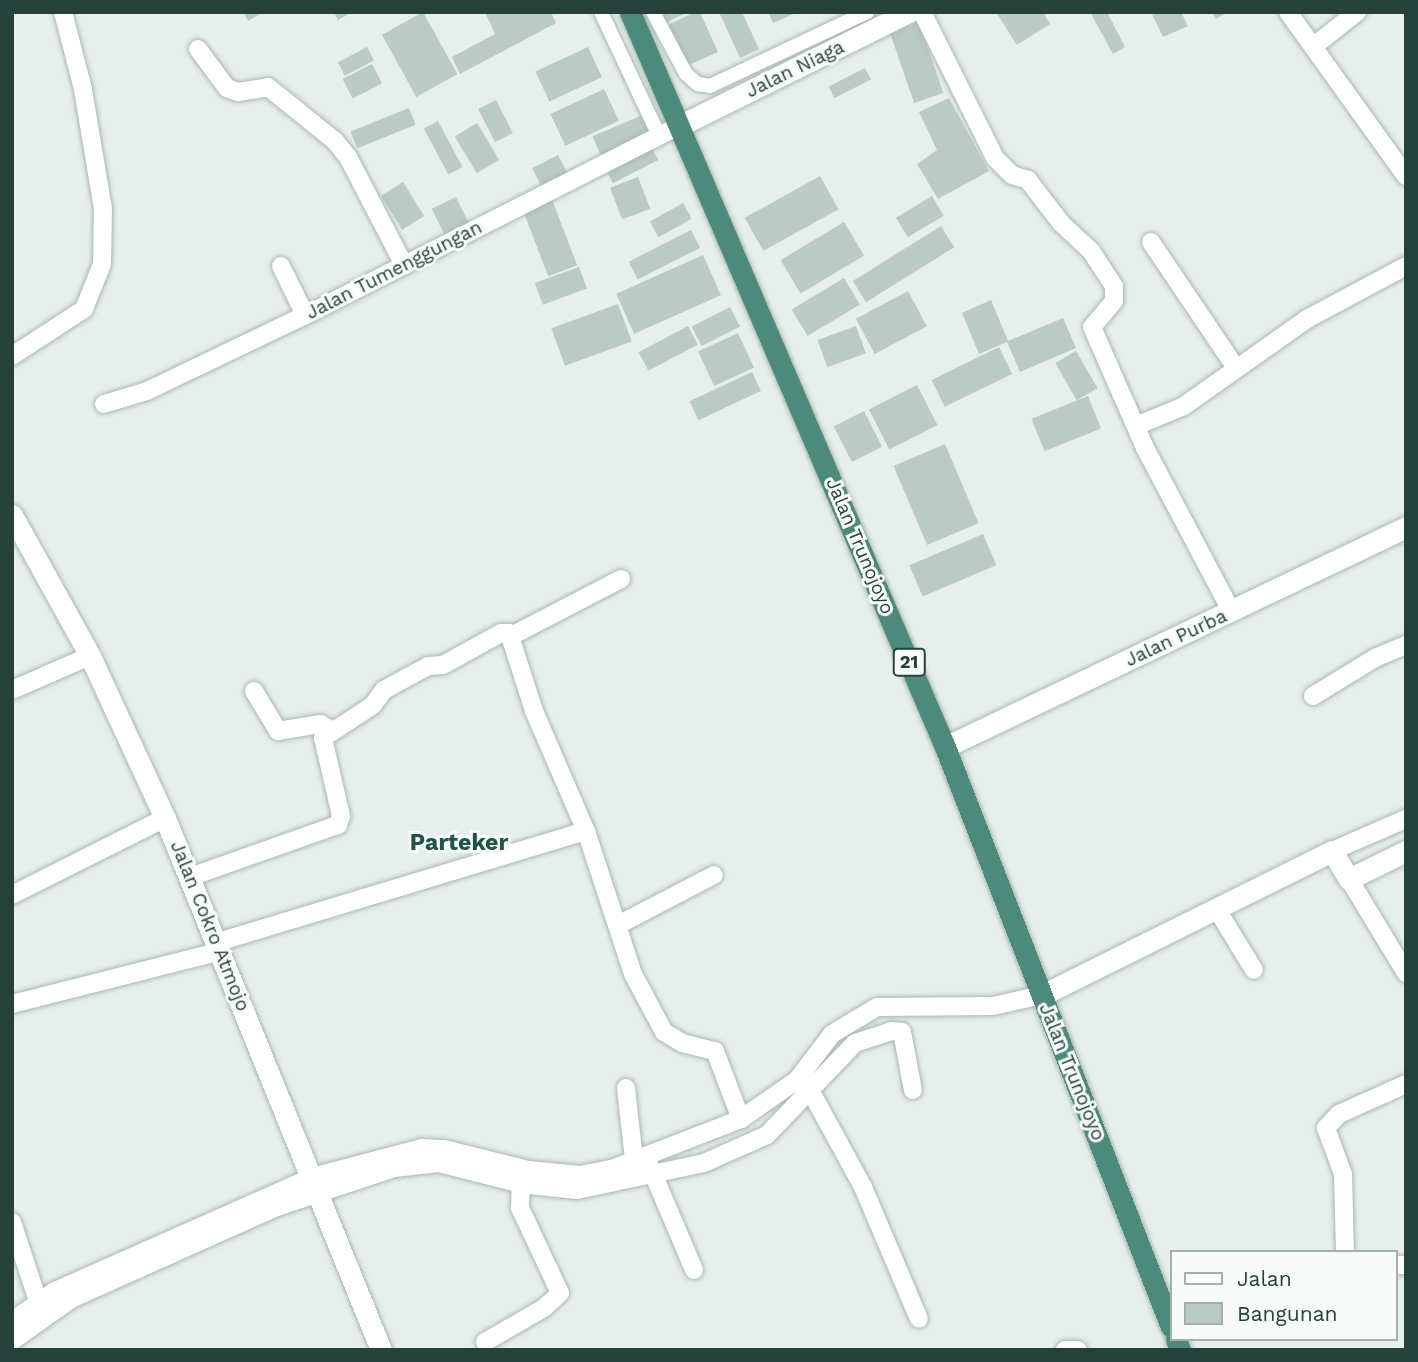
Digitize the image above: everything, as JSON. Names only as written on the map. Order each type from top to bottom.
[{"type":"highway","name":"Jalan Trunojoyo","points":[[630,12],[681,125],[945,747],[1042,995],[1166,1296],[1170,1318]]},
{"type":"street","points":[[12,356],[84,309],[102,264],[103,209],[83,89],[64,12]]},
{"type":"street","points":[[601,12],[659,136]]},
{"type":"street","points":[[653,12],[686,74],[698,84],[710,86],[867,12]]},
{"type":"street","name":"Jalan Niaga","points":[[681,125],[909,12]]},
{"type":"street","points":[[922,12],[995,158],[1012,175],[1028,180],[1061,223],[1091,251],[1114,286],[1114,301],[1091,327],[1136,426],[1232,612]]},
{"type":"street","points":[[1288,12],[1405,172]]},
{"type":"street","points":[[1314,46],[1357,12]]},
{"type":"street","points":[[198,49],[227,88],[238,92],[268,86],[335,141],[348,157],[404,265]]},
{"type":"street","name":"Jalan Tumenggungan","points":[[104,404],[147,391],[305,315],[681,125]]},
{"type":"street","points":[[1151,242],[1237,368]]},
{"type":"street","points":[[281,266],[305,315]]},
{"type":"street","points":[[1136,426],[1184,406],[1307,319],[1406,267]]},
{"type":"street","name":"Jalan Cokro Atmojo","points":[[12,514],[90,656],[165,818],[381,1350]]},
{"type":"street","name":"Jalan Purba","points":[[945,747],[1406,527]]},
{"type":"street","points":[[190,877],[338,825],[341,816],[322,745],[333,731],[373,705],[384,690],[417,672],[443,665],[501,633],[511,636],[621,579]]},
{"type":"street","points":[[511,636],[517,666],[586,831],[633,974],[664,1032],[682,1043],[712,1047],[741,1119]]},
{"type":"street","points":[[1313,696],[1375,658],[1406,645]]},
{"type":"street","points":[[12,690],[90,656]]},
{"type":"street","points":[[254,691],[278,731],[320,724],[333,731]]},
{"type":"street","points":[[12,895],[165,818]]},
{"type":"street","points":[[12,1004],[219,946],[586,831]]},
{"type":"street","points":[[12,1321],[38,1301],[96,1281],[229,1220],[315,1184],[422,1148],[543,1179],[597,1189],[741,1119],[797,1080],[832,1034],[877,1007],[904,1004],[993,1006],[1042,995],[1218,911],[1332,852],[1399,837]]},
{"type":"street","points":[[1349,879],[1399,837]]},
{"type":"street","points":[[1332,852],[1406,973]]},
{"type":"street","points":[[618,925],[714,875]]},
{"type":"street","points":[[1218,911],[1254,970]]},
{"type":"street","points":[[904,1004],[902,1032],[913,1090]]},
{"type":"street","points":[[646,1163],[704,1163],[750,1144],[780,1125],[855,1042],[902,1032]]},
{"type":"street","points":[[1345,1250],[1343,1174],[1326,1128],[1339,1114],[1406,1084]]},
{"type":"street","points":[[626,1088],[646,1163],[694,1270]]},
{"type":"street","points":[[811,1092],[863,1187],[919,1319]]},
{"type":"street","points":[[315,1184],[416,1164],[439,1163],[521,1184],[543,1179]]},
{"type":"street","points":[[485,1342],[544,1308],[560,1293],[520,1209],[521,1184]]},
{"type":"street","points":[[12,1222],[38,1301]]},
{"type":"street","points":[[12,1341],[96,1281]]},
{"type":"street","points":[[1065,1350],[1078,1350]]},
{"type":"building","points":[[243,12],[263,12],[248,21]]},
{"type":"building","points":[[334,12],[352,12],[338,20]]},
{"type":"building","points":[[423,12],[457,74],[416,97],[382,35]]},
{"type":"building","points":[[485,12],[551,12],[556,23],[460,74],[452,57],[495,34]]},
{"type":"building","points":[[657,12],[688,12],[663,24]]},
{"type":"building","points":[[700,12],[718,52],[684,67],[666,26]]},
{"type":"building","points":[[719,12],[742,12],[759,49],[740,58]]},
{"type":"building","points":[[768,12],[798,12],[773,23]]},
{"type":"building","points":[[996,12],[1043,12],[1050,24],[1017,45]]},
{"type":"building","points":[[1090,12],[1107,12],[1125,47],[1113,54]]},
{"type":"building","points":[[1151,12],[1181,12],[1188,26],[1163,37]]},
{"type":"building","points":[[1212,12],[1228,12],[1216,19]]},
{"type":"building","points":[[919,22],[943,93],[914,103],[890,32]]},
{"type":"building","points":[[367,47],[374,60],[345,76],[338,62]]},
{"type":"building","points":[[588,47],[602,77],[549,101],[535,72]]},
{"type":"building","points":[[372,64],[382,84],[353,99],[343,79]]},
{"type":"building","points":[[865,68],[871,80],[834,98],[828,87]]},
{"type":"building","points":[[604,89],[619,121],[565,146],[551,114]]},
{"type":"building","points":[[949,98],[989,171],[938,199],[917,164],[937,150],[919,112]]},
{"type":"building","points":[[496,100],[513,133],[495,142],[478,109]]},
{"type":"building","points":[[409,108],[416,125],[357,148],[351,132]]},
{"type":"building","points":[[645,114],[653,133],[601,156],[593,136]]},
{"type":"building","points":[[438,121],[462,167],[448,174],[424,129]]},
{"type":"building","points":[[477,123],[499,160],[477,173],[455,136]]},
{"type":"building","points":[[650,144],[658,160],[613,183],[605,167]]},
{"type":"building","points":[[558,155],[568,175],[542,188],[532,168]]},
{"type":"building","points":[[820,176],[838,209],[763,251],[745,218]]},
{"type":"building","points":[[638,177],[650,209],[622,219],[610,188]]},
{"type":"building","points":[[403,182],[424,216],[402,230],[381,196]]},
{"type":"building","points":[[932,196],[944,216],[908,237],[896,218]]},
{"type":"building","points":[[456,197],[469,224],[445,236],[432,209]]},
{"type":"building","points":[[551,197],[577,265],[548,276],[522,208]]},
{"type":"building","points":[[683,203],[692,219],[658,237],[650,221]]},
{"type":"building","points":[[844,222],[864,255],[801,294],[781,260]]},
{"type":"building","points":[[941,226],[954,247],[866,302],[853,281]]},
{"type":"building","points":[[691,230],[700,248],[638,280],[629,262]]},
{"type":"building","points":[[703,255],[721,295],[634,334],[616,294]]},
{"type":"building","points":[[579,267],[587,289],[543,305],[535,283]]},
{"type":"building","points":[[844,278],[860,305],[808,336],[792,309]]},
{"type":"building","points":[[908,291],[927,326],[875,354],[856,319]]},
{"type":"building","points":[[991,300],[1008,341],[1063,318],[1076,348],[1020,372],[1007,342],[979,354],[962,313]]},
{"type":"building","points":[[618,304],[632,342],[565,366],[551,328]]},
{"type":"building","points":[[730,307],[740,327],[702,346],[692,327]]},
{"type":"building","points":[[688,326],[698,345],[648,371],[639,352]]},
{"type":"building","points":[[856,326],[866,353],[827,367],[817,340]]},
{"type":"building","points":[[738,333],[754,367],[714,386],[698,352]]},
{"type":"building","points":[[999,347],[1012,374],[945,407],[932,380]]},
{"type":"building","points":[[1076,351],[1098,388],[1077,400],[1055,363]]},
{"type":"building","points":[[752,372],[761,391],[698,420],[689,401]]},
{"type":"building","points":[[917,385],[937,425],[889,450],[869,410]]},
{"type":"building","points":[[1088,396],[1101,428],[1045,451],[1031,419]]},
{"type":"building","points":[[864,411],[882,447],[852,462],[834,426]]},
{"type":"building","points":[[945,444],[979,523],[927,545],[893,466]]},
{"type":"building","points":[[983,534],[996,565],[923,597],[909,565]]},
{"type":"district","name":"Parteker","points":[[459,843]]}]
